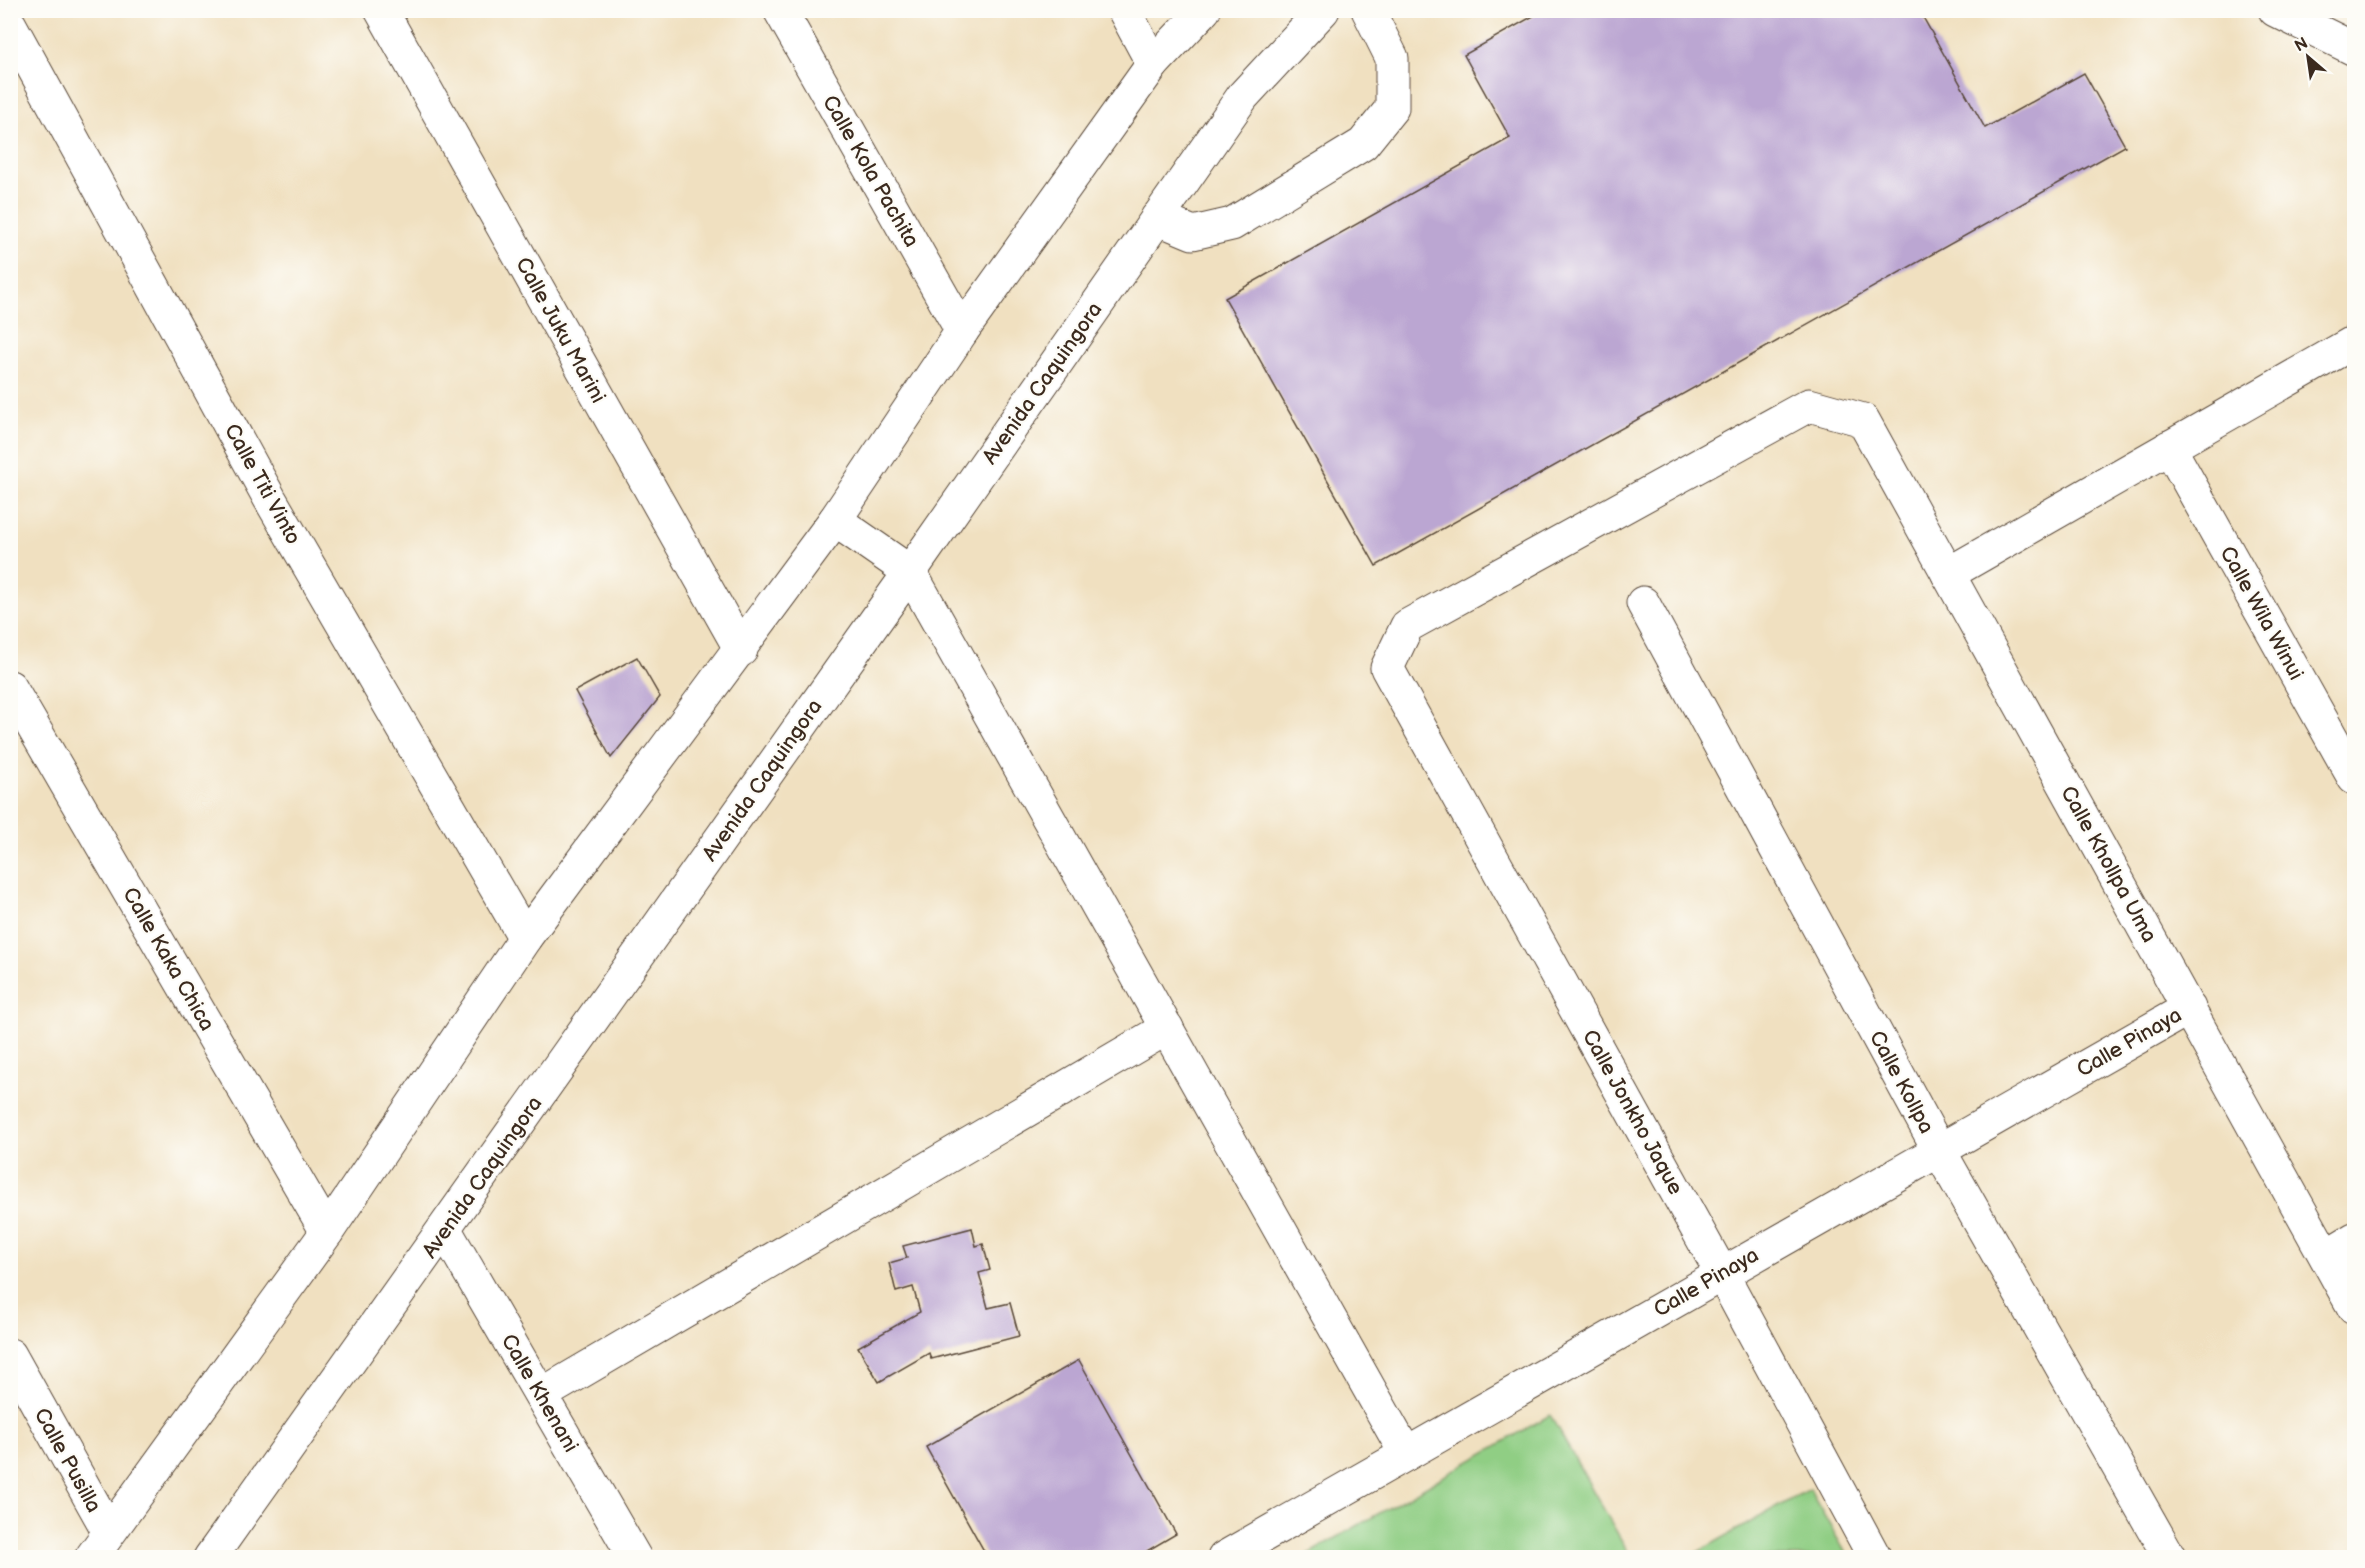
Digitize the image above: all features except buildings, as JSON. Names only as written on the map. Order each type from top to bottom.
[{"type":"street","name":"Calle Juku Marini","points":[[381,10],[741,650]]},
{"type":"street","name":"Calle Kola Pachita","points":[[780,10],[962,331]]},
{"type":"street","points":[[1124,10],[1153,64]]},
{"type":"street","points":[[100,1545],[327,1232],[525,938],[741,650],[835,520],[962,331],[1153,64],[1204,10]]},
{"type":"street","name":"Avenida Caquingora","points":[[210,1557],[445,1230],[1243,96],[1323,10]]},
{"type":"street","points":[[1157,218],[1193,232],[1232,224],[1363,144],[1392,108],[1392,58],[1368,10]]},
{"type":"street","points":[[2275,10],[2355,49]]},
{"type":"street","name":"Calle Titi Vinto","points":[[10,25],[270,499],[525,938]]},
{"type":"street","points":[[1948,574],[2355,342]]},
{"type":"street","name":"Calle Khollpa Uma","points":[[1387,669],[1407,626],[1809,405],[1863,420],[2355,1308]]},
{"type":"street","name":"Calle Wila Winui","points":[[2169,447],[2355,778]]},
{"type":"street","points":[[835,520],[910,572],[1406,1454]]},
{"type":"street","name":"Calle Kollpa","points":[[1643,603],[1939,1150],[2170,1557]]},
{"type":"street","name":"Calle Jonkho Jaque","points":[[1387,669],[1722,1274],[1875,1557]]},
{"type":"street","name":"Calle Kaka Chica","points":[[10,687],[19,723],[327,1232]]},
{"type":"street","name":"Calle Pinaya","points":[[1224,1557],[2189,1008]]},
{"type":"street","points":[[541,1395],[1167,1028]]},
{"type":"street","name":"Calle Khenani","points":[[445,1230],[634,1557]]},
{"type":"street","points":[[2326,1256],[2355,1239]]},
{"type":"street","name":"Calle Pusilla","points":[[10,1355],[100,1545]]},
{"type":"green space","points":[[1550,1415],[1631,1557],[1303,1557]]},
{"type":"green space","points":[[1809,1489],[1848,1557],[1689,1557]]}]
